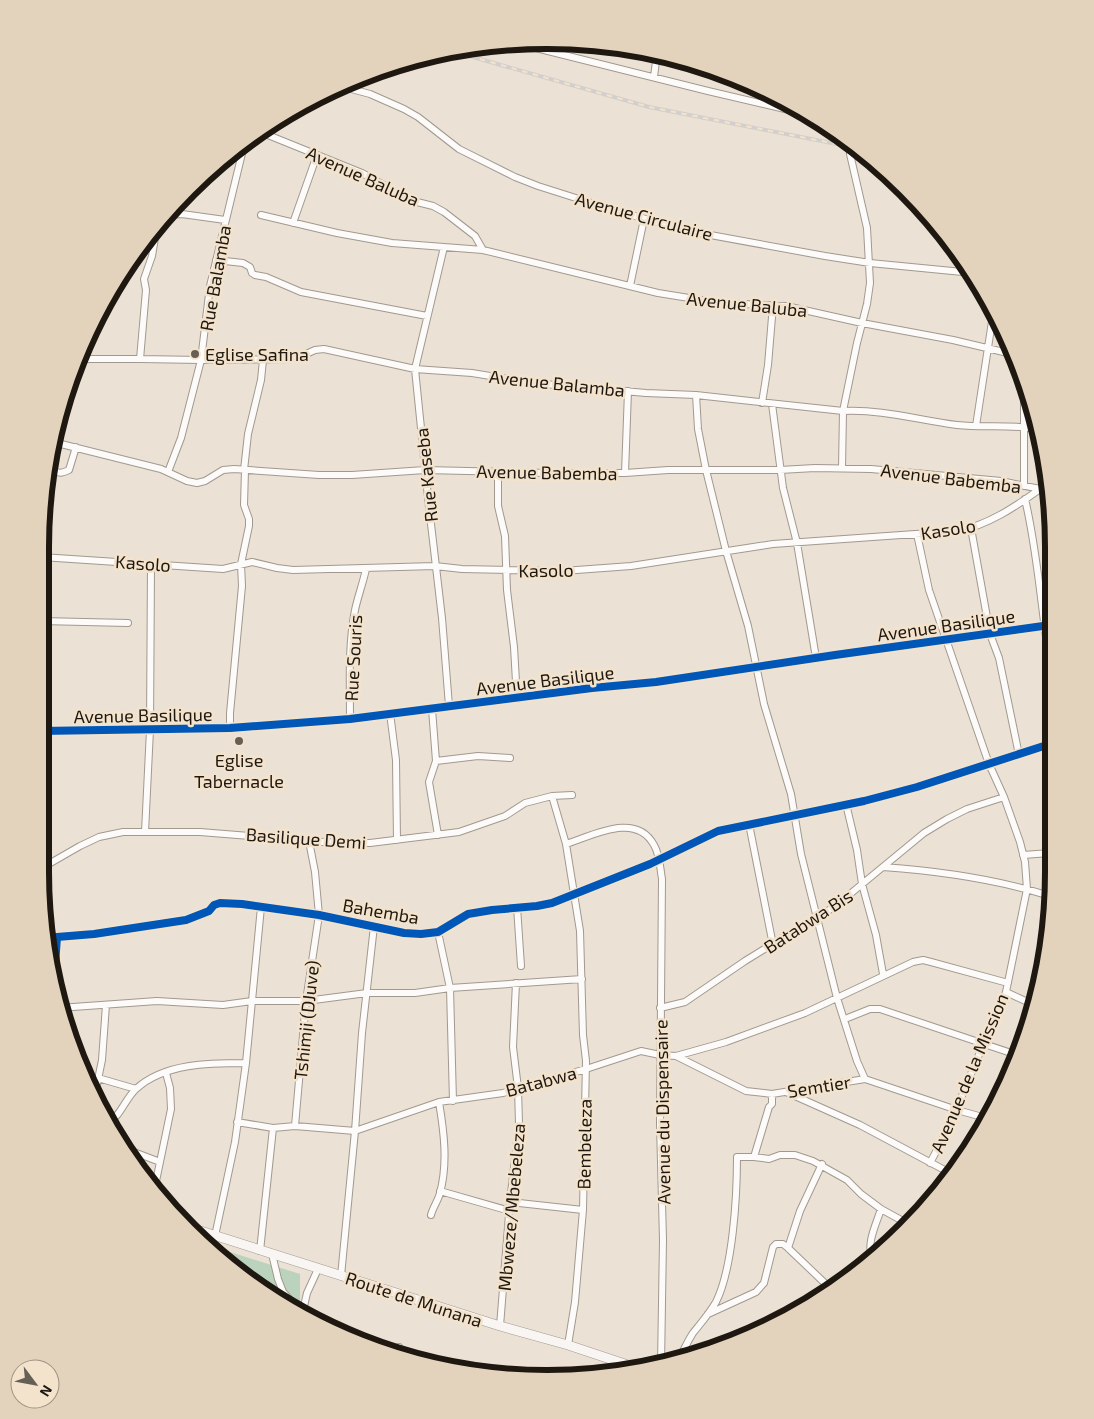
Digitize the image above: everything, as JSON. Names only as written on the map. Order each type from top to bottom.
[{"type":"main road","name":"Route de Munana","points":[[203,1232],[625,1364]]},
{"type":"street","points":[[540,49],[782,108]]},
{"type":"street","points":[[654,77],[656,61]]},
{"type":"street","name":"Avenue Circulaire","points":[[351,89],[370,94],[404,109],[418,117],[460,149],[515,177],[584,202],[694,232],[870,263],[963,273]]},
{"type":"street","points":[[764,98],[764,104]]},
{"type":"street","name":"Avenue Baluba","points":[[267,135],[374,179],[413,201],[433,206],[444,212],[475,236],[483,250]]},
{"type":"street","name":"Rue Balamba","points":[[168,472],[181,438],[201,360],[206,316],[216,260],[242,154]]},
{"type":"street","points":[[842,468],[843,411],[868,296],[870,263],[865,213],[850,154]]},
{"type":"street","points":[[293,223],[317,155]]},
{"type":"street","points":[[176,214],[225,220]]},
{"type":"street","name":"Avenue Baluba","points":[[261,215],[392,243],[483,250],[658,293],[720,303],[773,305],[813,311],[1005,352]]},
{"type":"street","points":[[630,286],[644,219]]},
{"type":"street","points":[[140,359],[146,290],[144,279],[152,256],[155,241]]},
{"type":"street","name":"Rue Kaseba","points":[[444,247],[415,369],[442,618],[449,706]]},
{"type":"street","points":[[216,260],[243,263],[250,266],[252,273],[255,275],[266,277],[301,292],[427,316]]},
{"type":"street","points":[[762,403],[769,356],[773,305]]},
{"type":"street","points":[[976,426],[992,323]]},
{"type":"street","name":"Avenue Balamba","points":[[86,359],[295,359],[315,350],[324,349],[415,369],[463,372],[533,383],[696,395],[843,411],[883,412],[958,425],[1030,427]]},
{"type":"street","points":[[230,728],[242,586],[241,564],[249,526],[249,519],[244,505],[248,434],[261,380],[263,360]]},
{"type":"street","points":[[625,473],[628,391]]},
{"type":"street","points":[[696,395],[698,429],[706,470],[726,551],[748,626],[766,711],[783,767],[795,816],[801,854],[837,998],[857,1062],[866,1079],[980,1117]]},
{"type":"street","points":[[772,404],[783,488],[797,543],[816,658]]},
{"type":"street","points":[[1024,486],[1025,407]]},
{"type":"street","name":"Avenue Babemba","points":[[60,443],[168,472],[187,481],[197,483],[224,470],[352,476],[425,470],[625,473],[668,470],[842,468],[923,472],[1001,481],[1040,489]]},
{"type":"street","points":[[55,471],[62,474],[69,470],[76,447]]},
{"type":"street","points":[[498,472],[498,506],[505,536],[506,571],[517,699]]},
{"type":"street","name":"Kasolo","points":[[49,558],[223,568],[252,562],[293,570],[435,566],[448,569],[563,571],[632,566],[726,551],[797,543],[970,528],[989,521],[1040,489]]},
{"type":"street","points":[[1025,500],[1037,555],[1045,612]]},
{"type":"street","points":[[970,528],[990,634],[999,658],[1019,755]]},
{"type":"street","points":[[917,534],[929,590],[989,764],[1004,797],[1023,856],[1027,889]]},
{"type":"street","points":[[144,832],[150,730],[151,564]]},
{"type":"street","name":"Rue Souris","points":[[350,719],[352,629],[355,609],[366,569]]},
{"type":"street","points":[[49,621],[128,623]]},
{"type":"street","name":"Avenue Basilique","points":[[49,731],[230,728],[350,719],[592,688],[656,682],[1045,626]]},
{"type":"street","points":[[432,709],[436,761],[429,782],[438,835]]},
{"type":"street","points":[[390,714],[396,760],[397,840]]},
{"type":"street","points":[[453,1101],[450,988],[438,932],[468,914],[552,903],[659,860],[718,832],[917,787],[1045,746]]},
{"type":"street","points":[[436,761],[478,756],[510,758]]},
{"type":"street","name":"Basilique Demi","points":[[49,864],[99,837],[123,832],[200,832],[309,841],[370,843],[438,835],[459,832],[484,825],[505,816],[526,803],[552,796],[572,795]]},
{"type":"street","name":"Bembeleza","points":[[552,796],[566,844],[580,931],[586,1069],[583,1210],[575,1302],[568,1345]]},
{"type":"street","name":"Batabwa Bis","points":[[660,1008],[685,1002],[792,932],[817,919],[924,833],[967,809],[1004,797]]},
{"type":"street","points":[[846,804],[883,974]]},
{"type":"street","points":[[749,824],[773,945]]},
{"type":"street","points":[[566,844],[625,826],[636,828],[654,844],[659,860]]},
{"type":"street","name":"Tshimji (DJuve)","points":[[296,1126],[306,1001],[318,915],[315,872],[309,841]]},
{"type":"street","points":[[1023,856],[1045,854]]},
{"type":"street","name":"Avenue du Dispensaire","points":[[659,860],[662,879],[660,1008],[660,1124],[663,1230],[661,1357]]},
{"type":"street","points":[[883,867],[954,875],[1027,889],[1044,894]]},
{"type":"street","name":"Avenue de la Mission","points":[[930,1163],[956,1110],[1006,992],[1027,889]]},
{"type":"street","name":"Bahemba","points":[[55,952],[56,938],[59,937],[94,934],[186,920],[209,911],[214,905],[220,903],[318,915],[404,933],[438,932]]},
{"type":"street","points":[[215,1236],[238,1122],[246,1064],[261,907]]},
{"type":"street","points":[[517,908],[521,966]]},
{"type":"street","points":[[341,1276],[362,1033],[374,926]]},
{"type":"street","name":"Batabwa","points":[[238,1122],[274,1128],[296,1126],[355,1130],[439,1102],[490,1095],[518,1088],[641,1051],[660,1056],[676,1056],[726,1042],[805,1012],[865,986],[883,974],[923,960],[1008,983]]},
{"type":"street","points":[[68,1007],[157,1001],[223,1005],[252,1002],[306,1001],[367,993],[415,994],[450,988],[582,979]]},
{"type":"street","name":"Mbweze/Mbebeleza","points":[[500,1326],[510,1202],[520,1112],[513,1048],[516,983]]},
{"type":"street","points":[[1006,992],[1028,1002]]},
{"type":"street","points":[[97,1085],[102,1060],[106,1005]]},
{"type":"street","points":[[845,1019],[870,1009],[880,1009],[1011,1053]]},
{"type":"street","name":"Semtier","points":[[676,1056],[746,1091],[772,1094],[866,1079]]},
{"type":"street","points":[[114,1118],[136,1089],[152,1078],[188,1066],[212,1063],[246,1064]]},
{"type":"street","points":[[156,1180],[171,1109],[170,1088],[166,1073]]},
{"type":"street","points":[[98,1078],[136,1089]]},
{"type":"street","points":[[786,1092],[876,1133],[945,1171]]},
{"type":"street","name":"Semtier","points":[[754,1157],[769,1107],[772,1104],[772,1094]]},
{"type":"street","points":[[431,1215],[440,1191],[445,1161],[445,1145],[439,1102]]},
{"type":"street","points":[[260,1250],[274,1128]]},
{"type":"street","points":[[136,1153],[160,1162]]},
{"type":"street","points":[[683,1351],[692,1335],[717,1300],[730,1257],[737,1180],[737,1157],[769,1159],[780,1155],[795,1155],[822,1164],[847,1180],[861,1194],[881,1209],[902,1221]]},
{"type":"street","points":[[788,1248],[800,1210],[822,1164]]},
{"type":"street","points":[[440,1191],[510,1211]]},
{"type":"street","points":[[510,1202],[583,1210]]},
{"type":"street","points":[[870,1252],[881,1209]]},
{"type":"street","points":[[707,1315],[756,1292],[764,1283],[773,1247],[776,1244],[783,1244],[788,1248],[826,1284]]},
{"type":"street","points":[[272,1254],[278,1279],[286,1296]]},
{"type":"street","points":[[304,1306],[307,1293],[318,1269]]},
{"type":"green space","points":[[221,1249],[300,1274],[300,1304],[270,1286]]},
{"type":"railway","points":[[467,55],[649,107],[840,145]]},
{"type":"cycle path","points":[[49,731],[230,728],[350,719],[592,688],[656,682],[1045,626]]},
{"type":"cycle path","points":[[56,955],[57,937],[94,934],[186,920],[209,911],[214,905],[220,903],[242,904],[319,915],[404,933],[438,932],[468,914],[552,903],[650,864],[718,831],[864,801],[917,787],[1045,746]]},
{"type":"place","name":"Eglise Safina","points":[[195,354]]},
{"type":"place","name":"Eglise Tabernacle","points":[[239,741]]}]
